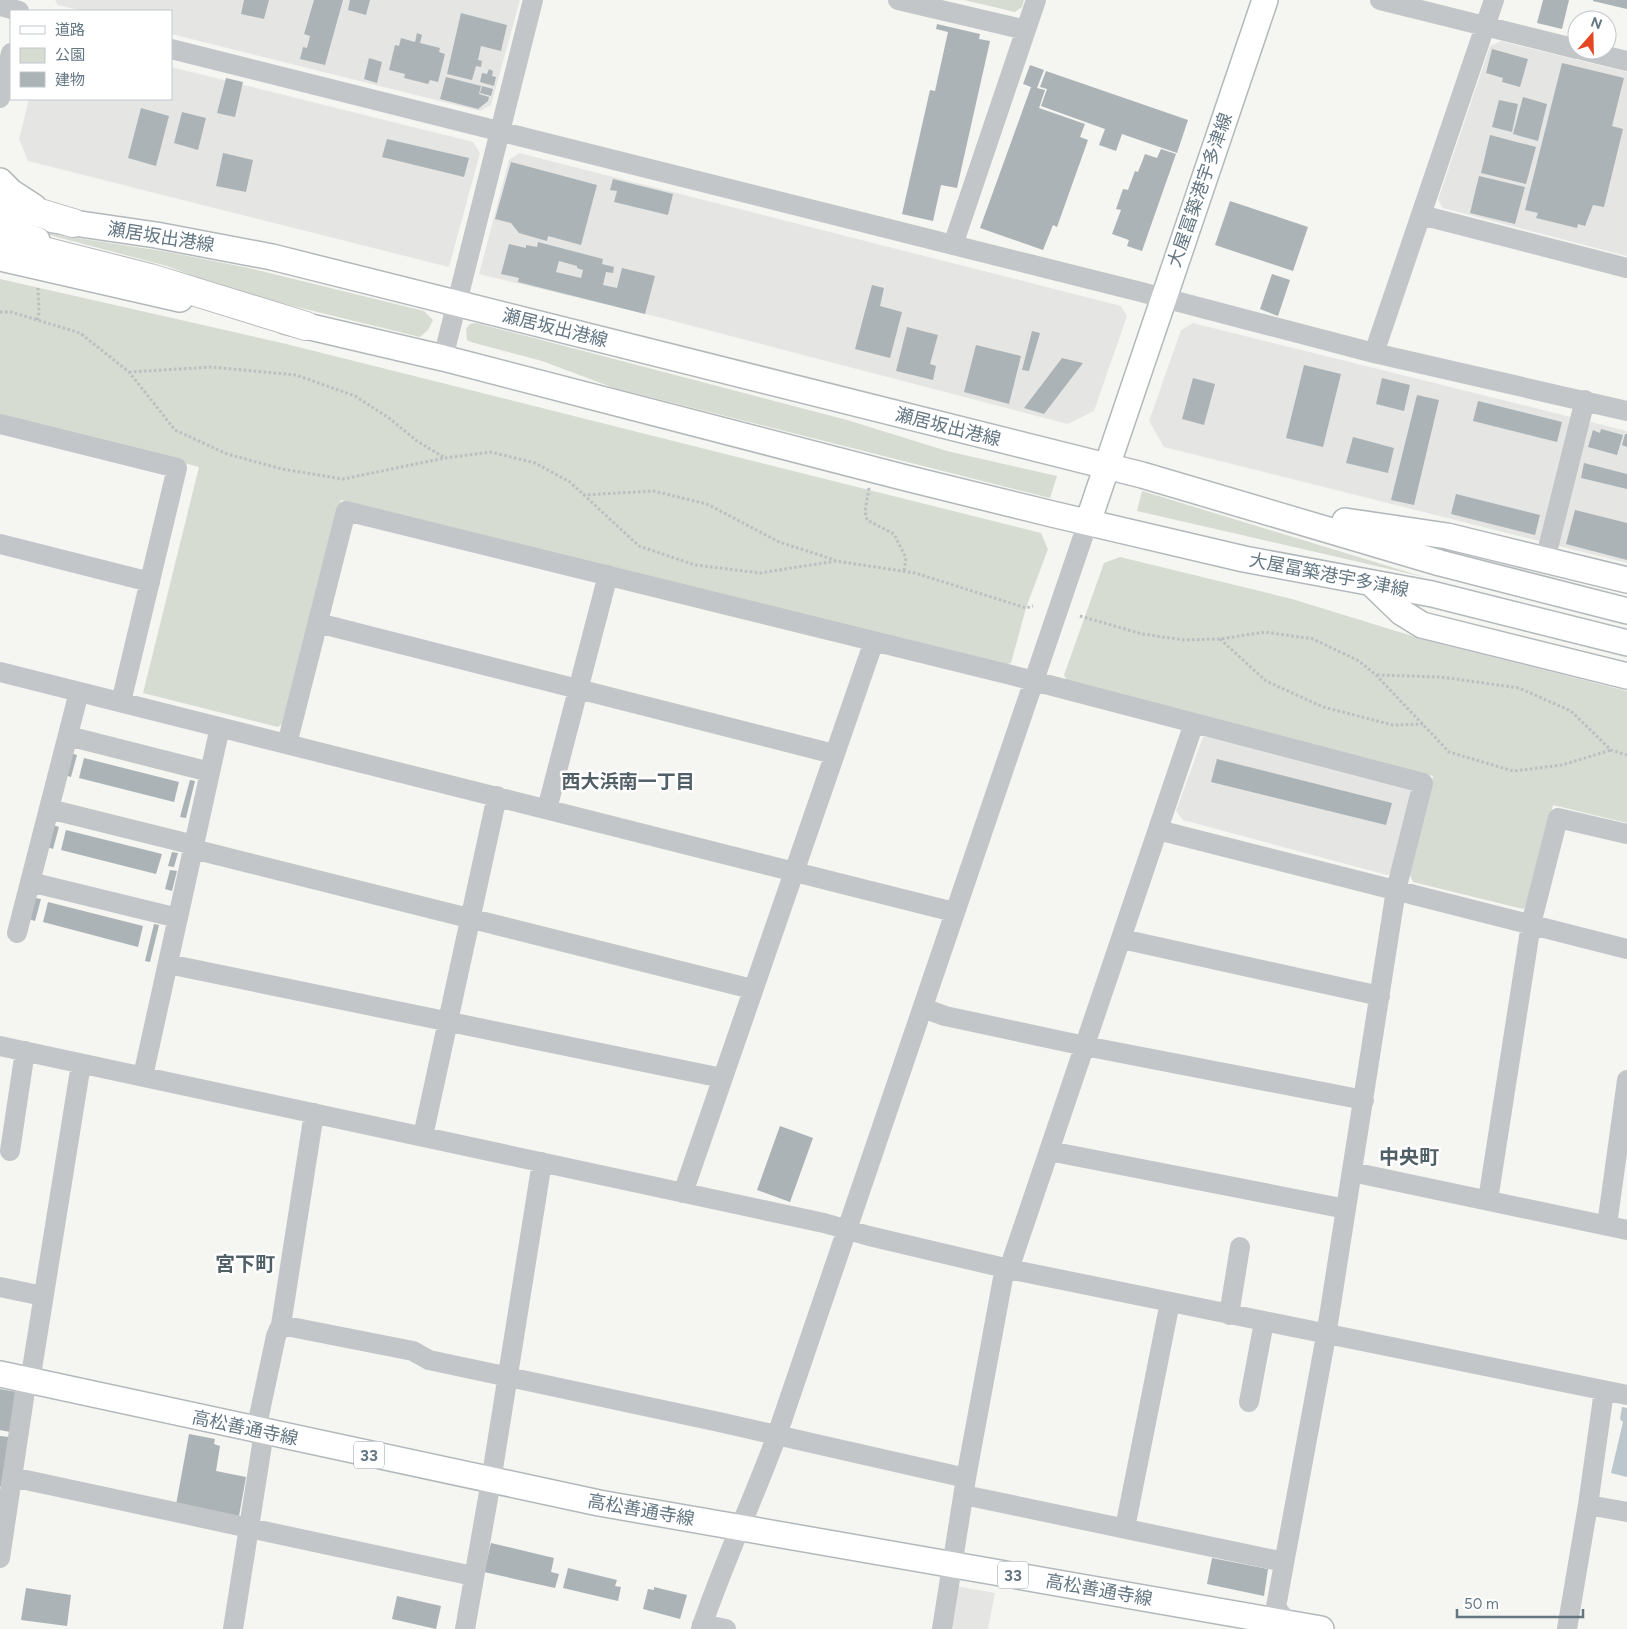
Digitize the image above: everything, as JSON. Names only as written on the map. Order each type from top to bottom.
[{"type":"highway","points":[[0,201],[74,223]]},
{"type":"highway","points":[[0,240],[150,278],[306,326]]},
{"type":"main road","name":"大屋冨築港宇多津線","points":[[1265,0],[1088,522],[1244,558],[1432,594],[1627,643]]},
{"type":"main road","points":[[0,181],[24,202],[74,223]]},
{"type":"main road","name":"瀬居坂出港線","points":[[0,212],[156,235],[262,255],[1106,466]]},
{"type":"main road","points":[[0,223],[22,236],[153,270],[306,326]]},
{"type":"main road","points":[[0,258],[443,358],[906,478],[1088,522]]},
{"type":"main road","name":"大屋冨築港宇多津線","points":[[1106,466],[1256,507],[1440,563],[1627,610]]},
{"type":"main road","points":[[1256,507],[1447,536],[1627,580]]},
{"type":"main road","points":[[1371,583],[1401,612],[1422,626],[1627,676]]},
{"type":"main road","name":"高松善通寺線","points":[[0,1374],[599,1503],[952,1564],[1286,1627],[1322,1629]]},
{"type":"street","points":[[443,358],[533,0]]},
{"type":"street","points":[[898,0],[1026,30]]},
{"type":"street","points":[[953,245],[1036,0]]},
{"type":"street","points":[[1380,0],[1567,46]]},
{"type":"street","points":[[1374,353],[1494,0]]},
{"type":"street","points":[[0,6],[17,10]]},
{"type":"street","points":[[172,49],[1164,298],[1374,353],[1627,411]]},
{"type":"street","points":[[0,98],[10,57]]},
{"type":"street","points":[[1421,216],[1627,268]]},
{"type":"street","points":[[1545,560],[1585,400]]},
{"type":"street","points":[[0,424],[177,468],[121,702]]},
{"type":"street","points":[[287,744],[346,511],[1033,681],[1423,783],[1396,890],[1326,1336],[1276,1607],[1286,1627]]},
{"type":"street","points":[[726,1629],[701,1626],[725,1560],[757,1490],[777,1435],[1088,522]]},
{"type":"street","points":[[0,544],[150,582]]},
{"type":"street","points":[[547,809],[608,575]]},
{"type":"street","points":[[318,624],[834,754]]},
{"type":"street","points":[[683,1193],[793,870],[874,641]]},
{"type":"street","points":[[0,672],[954,912]]},
{"type":"street","points":[[17,933],[79,692]]},
{"type":"street","points":[[942,1629],[965,1486],[1003,1278],[1009,1269],[1194,722]]},
{"type":"street","points":[[143,1076],[220,727]]},
{"type":"street","points":[[68,736],[210,772]]},
{"type":"street","points":[[423,1136],[497,796]]},
{"type":"street","points":[[49,809],[470,919],[752,990]]},
{"type":"street","points":[[1488,1200],[1531,924],[1558,818],[1627,834]]},
{"type":"street","points":[[1158,830],[1627,949]]},
{"type":"street","points":[[30,882],[178,918]]},
{"type":"street","points":[[1122,939],[1380,996]]},
{"type":"street","points":[[168,964],[722,1078]]},
{"type":"street","points":[[922,1008],[945,1016],[1085,1046],[1364,1100]]},
{"type":"street","points":[[0,1046],[824,1223],[1009,1269],[1326,1336],[1627,1395]]},
{"type":"street","points":[[10,1151],[26,1051]]},
{"type":"street","points":[[0,1558],[3,1518],[12,1477],[81,1064]]},
{"type":"street","points":[[1607,1225],[1627,1080]]},
{"type":"street","points":[[233,1629],[249,1527],[260,1431],[276,1336],[281,1325],[314,1113]]},
{"type":"street","points":[[1049,1151],[1346,1209]]},
{"type":"street","points":[[465,1629],[491,1481],[542,1162]]},
{"type":"street","points":[[1352,1172],[1627,1230]]},
{"type":"street","points":[[1229,1315],[1240,1247]]},
{"type":"street","points":[[0,1287],[43,1296]]},
{"type":"street","points":[[1125,1528],[1170,1302]]},
{"type":"street","points":[[1249,1402],[1264,1322]]},
{"type":"street","points":[[281,1325],[413,1351],[429,1360],[777,1435],[1125,1528],[1284,1562]]},
{"type":"street","points":[[1567,1629],[1588,1505],[1604,1391]]},
{"type":"street","points":[[12,1477],[473,1576]]},
{"type":"street","points":[[1588,1505],[1627,1512]]},
{"type":"path","points":[[36,320],[39,313],[36,291],[39,285]]},
{"type":"path","points":[[0,312],[11,312],[80,333],[129,372],[175,430],[236,457],[282,469],[343,480],[445,458],[491,452],[535,463],[570,482],[639,546],[695,565],[760,573],[836,561]]},
{"type":"path","points":[[129,372],[210,367],[296,374],[355,396],[389,418],[417,441],[445,458]]},
{"type":"path","points":[[869,485],[865,511],[867,520],[894,534],[906,558],[904,571]]},
{"type":"path","points":[[583,495],[653,492],[707,504],[779,542],[836,561],[904,571],[1026,608],[1033,606]]},
{"type":"path","points":[[1080,616],[1142,634],[1184,640],[1220,639],[1265,632],[1314,639],[1359,661],[1376,675],[1449,752],[1513,771],[1562,765],[1611,750]]},
{"type":"path","points":[[1220,639],[1266,681],[1323,707],[1393,725],[1423,724]]},
{"type":"path","points":[[1376,675],[1441,677],[1519,688],[1571,711],[1611,750],[1627,755]]},
{"type":"shaded area","points":[[55,0],[520,0],[491,105],[480,111],[172,34],[172,10],[79,10],[58,5]]},
{"type":"shaded area","points":[[1501,41],[1567,57],[1567,60],[1578,60],[1627,72],[1627,256],[1443,208],[1438,200],[1490,46]]},
{"type":"shaded area","points":[[172,67],[473,142],[480,153],[449,267],[28,161],[19,139],[29,100],[172,100]]},
{"type":"shaded area","points":[[519,153],[1121,306],[1127,316],[1094,411],[1068,424],[658,317],[479,274],[509,160]]},
{"type":"shaded area","points":[[1193,323],[1627,431],[1627,563],[1164,447],[1149,421],[1181,330]]},
{"type":"shaded area","points":[[1212,734],[1409,787],[1413,794],[1394,872],[1387,875],[1183,820],[1176,811],[1203,737]]},
{"type":"shaded area","points":[[1622,1407],[1627,1408],[1627,1477],[1611,1473],[1623,1422],[1620,1419]]},
{"type":"shaded area","points":[[956,1586],[995,1593],[988,1629],[949,1629]]},
{"type":"green space","points":[[964,0],[1024,0],[1022,7],[1015,12]]},
{"type":"green space","points":[[38,232],[168,252],[249,268],[424,311],[433,320],[428,330],[420,337],[236,292],[167,266]]},
{"type":"green space","points":[[0,279],[282,343],[1041,533],[1048,549],[1026,608],[1011,663],[1004,665],[341,500],[284,722],[278,727],[143,693],[199,467],[0,414]]},
{"type":"green space","points":[[476,323],[847,420],[947,451],[1057,476],[1050,498],[614,388],[542,361],[471,342],[467,340],[466,329],[470,324]]},
{"type":"green space","points":[[1142,491],[1424,577],[1137,511]]},
{"type":"green space","points":[[1120,557],[1292,599],[1422,639],[1627,691],[1627,823],[1553,805],[1528,905],[1523,909],[1413,882],[1410,875],[1433,776],[1068,682],[1064,675],[1104,563]]},
{"type":"building","points":[[244,0],[269,0],[264,19],[241,14]]},
{"type":"building","points":[[314,0],[343,0],[325,65],[300,59],[303,47],[307,48],[310,36],[304,34]]},
{"type":"building","points":[[350,0],[370,0],[366,15],[348,10]]},
{"type":"building","points":[[1543,0],[1569,0],[1562,29],[1537,23]]},
{"type":"building","points":[[1627,0],[1627,9],[1593,1]]},
{"type":"building","points":[[461,13],[507,25],[501,51],[481,46],[478,60],[482,61],[481,67],[476,66],[472,80],[447,74]]},
{"type":"building","points":[[937,24],[980,34],[979,39],[990,41],[957,188],[941,185],[933,221],[902,214],[930,90],[935,91],[948,32],[936,29]]},
{"type":"building","points":[[417,33],[422,35],[420,43],[440,48],[439,52],[445,54],[438,82],[430,80],[428,84],[404,78],[405,74],[389,70],[395,45],[399,46],[401,38],[415,42]]},
{"type":"building","points":[[1492,49],[1528,59],[1520,87],[1502,82],[1503,78],[1486,73]]},
{"type":"building","points":[[369,58],[382,62],[377,83],[364,79]]},
{"type":"building","points":[[1562,63],[1624,78],[1612,126],[1623,129],[1604,207],[1593,205],[1585,226],[1578,224],[1577,228],[1536,218],[1538,213],[1525,210]]},
{"type":"building","points":[[1030,65],[1044,70],[1037,88],[1045,90],[1039,108],[1085,124],[1080,137],[1088,140],[1057,227],[1053,225],[1043,250],[980,228],[1031,87],[1023,84]]},
{"type":"building","points":[[489,69],[493,71],[492,76],[496,77],[494,86],[480,82],[482,73],[487,74]]},
{"type":"building","points":[[1046,71],[1188,120],[1177,153],[1122,134],[1116,151],[1099,145],[1105,129],[1041,106],[1047,89],[1040,87]]},
{"type":"building","points":[[446,77],[481,86],[479,94],[489,97],[488,101],[478,109],[440,99]]},
{"type":"building","points":[[226,78],[243,82],[235,117],[217,113]]},
{"type":"building","points":[[482,86],[493,89],[491,96],[480,93]]},
{"type":"building","points":[[1523,97],[1547,104],[1538,141],[1513,134]]},
{"type":"building","points":[[1499,100],[1518,104],[1512,132],[1492,127]]},
{"type":"building","points":[[141,108],[169,116],[156,166],[128,158]]},
{"type":"building","points":[[182,112],[206,118],[198,150],[174,143]]},
{"type":"building","points":[[1490,135],[1536,147],[1526,184],[1481,173]]},
{"type":"building","points":[[387,139],[469,158],[464,177],[382,157]]},
{"type":"building","points":[[1161,149],[1176,154],[1142,251],[1127,246],[1129,240],[1112,234],[1121,210],[1116,209],[1123,189],[1128,190],[1135,171],[1138,172],[1145,154],[1157,158]]},
{"type":"building","points":[[223,153],[253,160],[246,192],[216,186]]},
{"type":"building","points":[[511,162],[597,185],[581,245],[548,236],[547,241],[519,233],[511,223],[495,219]]},
{"type":"building","points":[[1479,176],[1525,187],[1515,224],[1470,213]]},
{"type":"building","points":[[613,179],[673,194],[668,215],[614,202],[617,191],[610,190]]},
{"type":"building","points":[[1230,201],[1308,227],[1293,271],[1215,245]]},
{"type":"building","points":[[538,242],[603,259],[602,264],[614,267],[613,273],[606,272],[603,285],[617,288],[622,268],[655,276],[645,314],[518,282],[519,278],[501,274],[509,244],[526,248],[526,245],[537,247]],"holes":[[[559,261],[577,266],[577,268],[583,270],[581,278],[556,272]]]},
{"type":"building","points":[[1272,274],[1290,280],[1278,316],[1260,309]]},
{"type":"building","points":[[872,285],[884,288],[880,306],[902,312],[890,358],[855,349]]},
{"type":"building","points":[[907,327],[938,335],[930,364],[936,366],[933,380],[896,371]]},
{"type":"building","points":[[1032,331],[1040,333],[1029,371],[1022,370]]},
{"type":"building","points":[[976,345],[1021,356],[1009,404],[964,392]]},
{"type":"building","points":[[1062,358],[1083,363],[1044,414],[1024,408]]},
{"type":"building","points":[[1304,365],[1341,374],[1323,447],[1286,438]]},
{"type":"building","points":[[1193,378],[1215,384],[1204,425],[1182,419]]},
{"type":"building","points":[[1382,378],[1410,385],[1404,411],[1376,404]]},
{"type":"building","points":[[1417,395],[1439,400],[1414,505],[1391,500]]},
{"type":"building","points":[[1478,401],[1562,422],[1557,442],[1473,421]]},
{"type":"building","points":[[1601,429],[1623,435],[1617,455],[1588,447],[1593,430],[1600,433]]},
{"type":"building","points":[[1625,434],[1627,434],[1627,447],[1622,445]]},
{"type":"building","points":[[1353,437],[1394,448],[1388,473],[1346,463]]},
{"type":"building","points":[[1584,463],[1627,474],[1627,489],[1581,478]]},
{"type":"building","points":[[1456,494],[1540,515],[1535,535],[1451,514]]},
{"type":"building","points":[[1575,510],[1627,523],[1627,560],[1566,544]]},
{"type":"building","points":[[71,753],[77,755],[71,777],[65,775]]},
{"type":"building","points":[[84,758],[179,782],[174,802],[79,778]]},
{"type":"building","points":[[1217,759],[1392,803],[1386,825],[1211,782]]},
{"type":"building","points":[[190,780],[195,781],[186,818],[180,817]]},
{"type":"building","points":[[53,825],[59,827],[53,849],[47,847]]},
{"type":"building","points":[[66,830],[162,854],[156,874],[61,850]]},
{"type":"building","points":[[172,852],[178,853],[174,867],[168,866]]},
{"type":"building","points":[[170,870],[177,871],[172,891],[165,889]]},
{"type":"building","points":[[35,898],[41,899],[35,921],[29,919]]},
{"type":"building","points":[[48,902],[143,926],[138,947],[43,922]]},
{"type":"building","points":[[154,924],[159,925],[150,962],[145,961]]},
{"type":"building","points":[[780,1126],[813,1138],[790,1202],[757,1190]]},
{"type":"building","points":[[0,1389],[17,1392],[10,1432],[0,1430]]},
{"type":"building","points":[[189,1434],[215,1439],[214,1444],[220,1446],[216,1471],[246,1477],[239,1516],[176,1505]]},
{"type":"building","points":[[0,1436],[9,1437],[1,1487],[0,1486]]},
{"type":"building","points":[[491,1543],[554,1558],[551,1572],[559,1574],[555,1588],[484,1572]]},
{"type":"building","points":[[1212,1558],[1268,1569],[1264,1596],[1207,1584]]},
{"type":"building","points":[[568,1568],[617,1580],[615,1586],[621,1587],[618,1601],[563,1588]]},
{"type":"building","points":[[654,1587],[687,1595],[680,1619],[643,1609],[648,1589],[654,1590]]},
{"type":"building","points":[[26,1588],[71,1595],[67,1626],[21,1620]]},
{"type":"building","points":[[397,1596],[441,1606],[436,1629],[392,1619]]},
{"type":"district","name":"西大浜南一丁目","points":[[628,781]]},
{"type":"district","name":"中央町","points":[[1409,1157]]},
{"type":"district","name":"宮下町","points":[[245,1264]]}]
